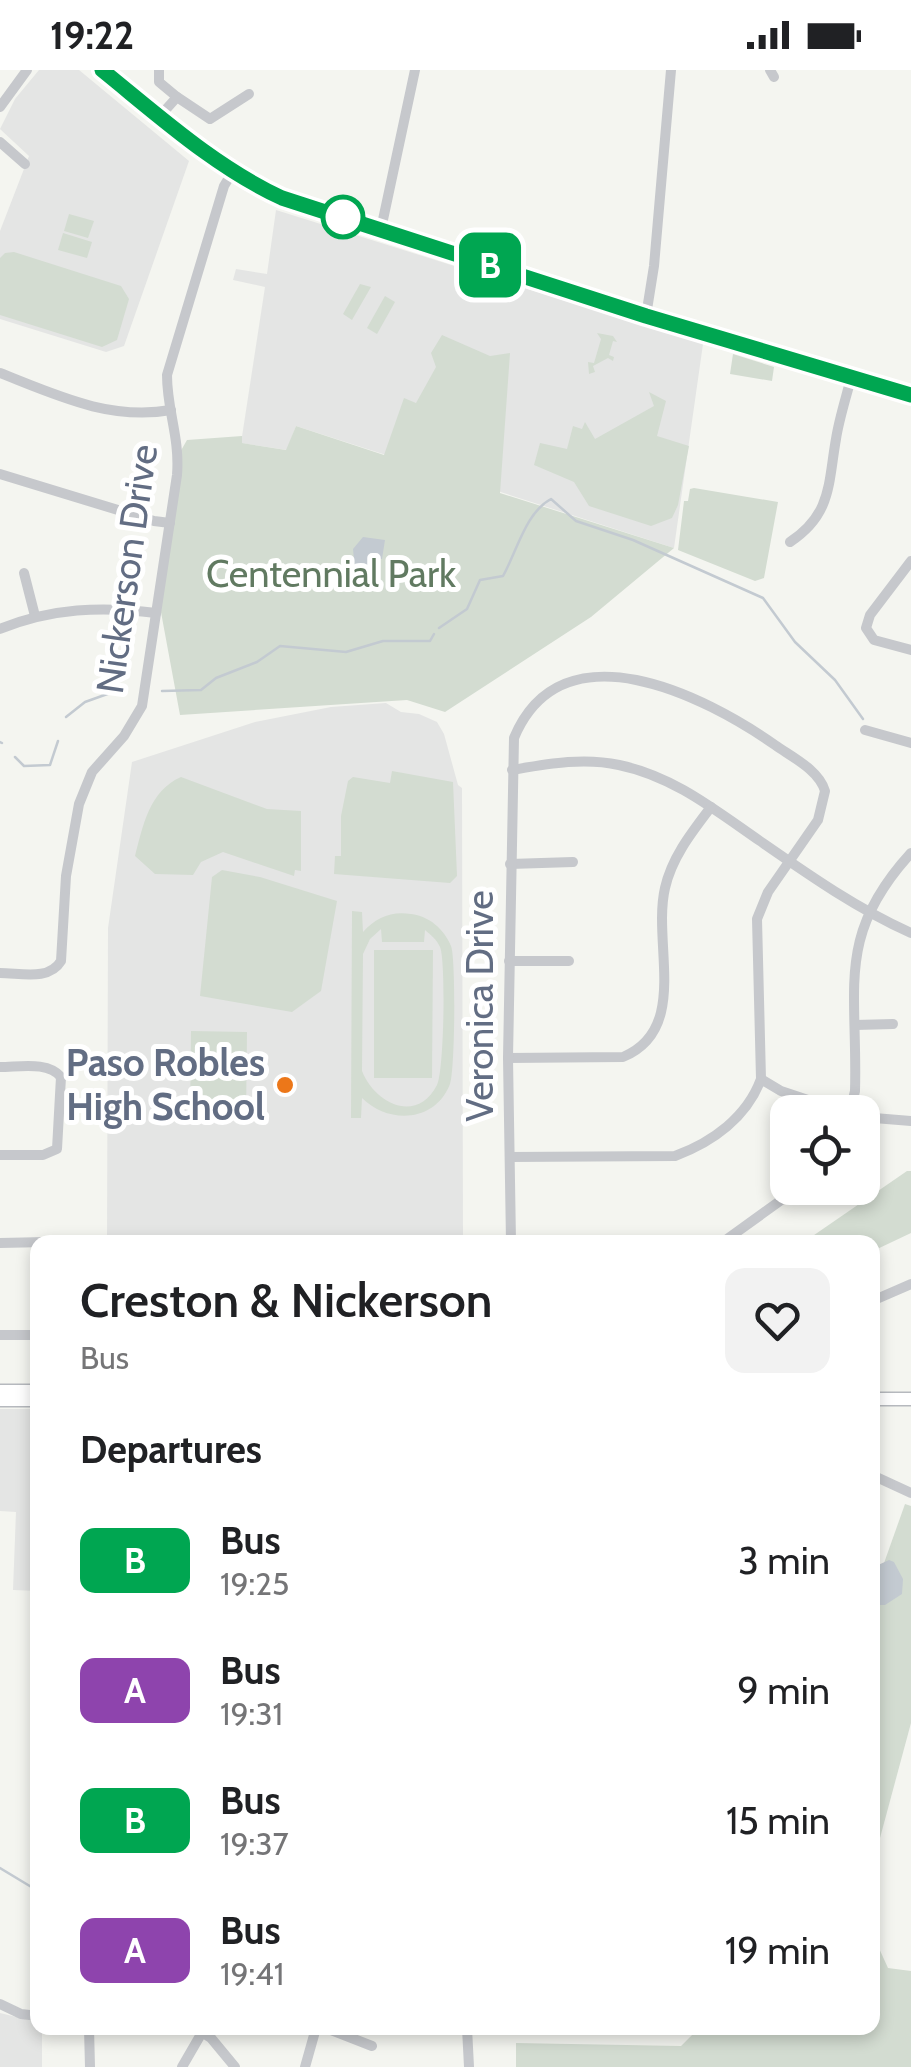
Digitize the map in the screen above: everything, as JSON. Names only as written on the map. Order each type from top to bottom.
[{"type":"main road","points":[[102,70],[233,171],[282,198],[646,316],[911,395]]},
{"type":"main road","points":[[0,1391],[30,1391]]},
{"type":"main road","points":[[880,1399],[911,1399]]},
{"type":"main road","points":[[0,1400],[30,1400]]},
{"type":"street","points":[[0,107],[27,70]]},
{"type":"street","points":[[159,70],[160,82],[210,119],[249,94]]},
{"type":"street","points":[[381,229],[416,70]]},
{"type":"street","points":[[646,316],[671,70]]},
{"type":"street","points":[[160,116],[177,98]]},
{"type":"street","points":[[0,142],[25,164]]},
{"type":"street","name":"Nickerson Drive","points":[[0,973],[43,974],[57,968],[61,961],[66,876],[79,804],[92,772],[124,736],[142,706],[179,451],[167,375],[224,186],[233,171]]},
{"type":"street","points":[[0,373],[106,410],[144,414],[170,410]]},
{"type":"street","points":[[790,542],[808,529],[825,503],[836,434],[851,378]]},
{"type":"street","points":[[0,474],[154,521],[170,522]]},
{"type":"street","points":[[911,561],[870,615],[866,628],[874,640],[911,650]]},
{"type":"street","points":[[24,573],[35,616]]},
{"type":"street","points":[[0,629],[35,616],[104,608],[156,613]]},
{"type":"street","name":"Veronica Drive","points":[[511,1235],[508,1058],[512,749],[519,727],[534,705],[563,684],[594,676],[614,677],[666,688],[737,720],[823,782],[825,799],[818,820],[791,863]]},
{"type":"street","points":[[866,730],[911,743]]},
{"type":"street","points":[[512,770],[581,762],[617,764],[659,777],[711,807],[868,912],[911,932]]},
{"type":"street","points":[[508,1058],[623,1057],[637,1051],[656,1031],[663,1003],[664,892],[678,854],[711,807]]},
{"type":"street","points":[[853,1095],[856,946],[868,912],[887,880],[911,853]]},
{"type":"street","points":[[510,864],[573,862]]},
{"type":"street","points":[[510,1157],[676,1156],[732,1123],[754,1099],[762,1080],[757,918],[768,892],[791,863]]},
{"type":"street","points":[[509,961],[570,961]]},
{"type":"street","points":[[855,1024],[893,1024]]},
{"type":"street","points":[[0,1067],[46,1067],[57,1070],[61,1077],[58,1149],[43,1155],[0,1155]]},
{"type":"street","points":[[762,1080],[794,1095]]},
{"type":"street","points":[[880,1119],[911,1121]]},
{"type":"street","points":[[733,1235],[774,1205]]},
{"type":"street","points":[[0,1242],[30,1242]]},
{"type":"street","points":[[880,1298],[911,1284]]},
{"type":"street","points":[[0,1335],[30,1335]]},
{"type":"street","points":[[880,1479],[911,1493]]},
{"type":"street","points":[[0,2004],[30,2015]]},
{"type":"street","points":[[89,2035],[90,2067]]},
{"type":"street","points":[[182,2067],[198,2035]]},
{"type":"street","points":[[206,2035],[235,2067]]},
{"type":"street","points":[[305,2067],[314,2035]]},
{"type":"street","points":[[344,2035],[372,2046]]},
{"type":"street","points":[[467,2035],[469,2067]]},
{"type":"shaded area","points":[[39,70],[79,70],[189,161],[124,346],[106,352],[0,319],[0,231],[29,156],[0,129],[15,99]]},
{"type":"shaded area","points":[[276,210],[703,344],[674,548],[296,426],[287,450],[241,443],[265,287],[233,280],[236,269],[267,274]]},
{"type":"shaded area","points":[[363,537],[385,540],[382,559],[372,558],[364,573],[355,571],[353,549]]},
{"type":"shaded area","name":"Paso Robles High School","points":[[386,703],[401,712],[437,722],[462,788],[463,1235],[107,1235],[108,928],[132,762],[255,722],[331,707]]},
{"type":"shaded area","points":[[0,1409],[30,1409],[30,1591],[13,1590],[16,1512],[0,1511]]},
{"type":"shaded area","points":[[894,1562],[903,1579],[902,1594],[885,1605],[880,1605],[880,1564]]},
{"type":"shaded area","points":[[0,2013],[30,2020],[30,2035],[42,2035],[42,2067],[0,2067]]},
{"type":"green space","points":[[69,214],[94,221],[88,238],[64,231]]},
{"type":"green space","points":[[63,233],[92,242],[87,258],[58,250]]},
{"type":"green space","points":[[14,252],[121,286],[129,299],[117,340],[102,347],[0,315],[0,258]]},
{"type":"green space","points":[[360,284],[371,287],[352,320],[343,314]]},
{"type":"green space","points":[[385,296],[395,302],[377,334],[367,328]]},
{"type":"green space","points":[[597,333],[613,336],[617,342],[613,341],[609,355],[614,357],[613,361],[608,358],[593,366],[595,372],[589,374],[588,362],[594,363],[601,339]]},
{"type":"green space","name":"Centennial Park","points":[[442,335],[490,356],[510,353],[500,493],[674,548],[591,617],[445,712],[407,700],[180,715],[158,596],[179,454],[187,440],[242,436],[242,443],[286,450],[296,426],[384,455],[404,398],[416,403],[436,367],[431,353]]},
{"type":"green space","points":[[733,354],[774,367],[772,381],[730,374]]},
{"type":"green space","points":[[649,392],[666,401],[657,436],[689,446],[672,518],[651,526],[589,506],[574,482],[534,465],[540,443],[567,449],[573,426],[582,429],[585,422],[595,439],[654,406]]},
{"type":"green space","points":[[690,489],[778,502],[764,578],[755,581],[678,550],[684,501],[688,501]]},
{"type":"green space","points":[[392,771],[453,782],[457,876],[450,883],[334,874],[335,856],[341,856],[341,816],[348,781],[353,777],[390,783]]},
{"type":"green space","points":[[181,777],[267,809],[301,811],[301,871],[295,870],[294,876],[223,852],[201,862],[193,875],[155,874],[135,856],[141,833],[154,800]]},
{"type":"green space","points":[[222,870],[260,877],[337,901],[321,991],[292,1012],[200,996],[212,877]]},
{"type":"green space","points":[[352,911],[362,912],[363,932],[374,922],[397,913],[424,917],[435,924],[451,946],[454,1015],[450,1084],[434,1106],[422,1112],[397,1115],[362,1098],[361,1118],[351,1118]],"holes":[[[381,929],[382,942],[424,942],[425,930],[440,947],[443,1016],[439,1076],[429,1097],[419,1104],[397,1105],[386,1100],[376,1093],[362,1071],[363,954],[370,939]]]},
{"type":"green space","points":[[374,950],[433,950],[432,1078],[374,1078]]},
{"type":"green space","points":[[191,1031],[247,1032],[246,1117],[190,1117]]},
{"type":"green space","points":[[911,1171],[911,1233],[880,1248],[880,1235],[814,1235],[858,1205],[880,1205],[880,1190]]},
{"type":"green space","points":[[905,1504],[911,1506],[911,1723],[880,1838],[880,1574]]},
{"type":"green space","points":[[880,1950],[888,1968],[911,1971],[911,2067],[516,2067],[516,2043],[681,2046],[692,2035],[880,2035]]},
{"type":"waterway","points":[[439,628],[467,609],[480,580],[503,576],[529,522],[551,499],[576,521],[633,540],[763,598],[795,642],[835,680],[863,719]]},
{"type":"waterway","points":[[162,691],[201,690],[216,678],[257,662],[280,646],[346,652],[383,641],[430,641],[434,634]]},
{"type":"waterway","points":[[66,717],[85,702],[113,692]]},
{"type":"waterway","points":[[15,757],[24,766],[50,765],[58,741]]},
{"type":"waterway","points":[[0,1868],[30,1886]]},
{"type":"bus line","name":"B","points":[[102,70],[206,153],[255,186],[282,198],[646,316],[911,395]]},
{"type":"place","name":"Paso Robles High School","points":[[285,1085]]}]
